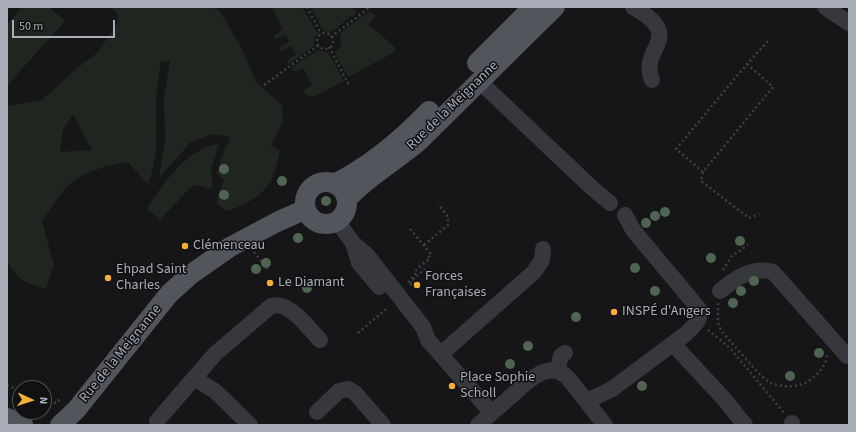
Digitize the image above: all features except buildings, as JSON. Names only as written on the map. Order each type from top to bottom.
[{"type":"main road","name":"Rue de la Meignanne","points":[[340,191],[356,173],[393,146],[533,7]]},
{"type":"main road","name":"Rue de la Meignanne","points":[[340,191],[364,183],[402,156],[555,7]]},
{"type":"main road","points":[[324,182],[340,191],[345,212],[337,221],[330,224],[316,221],[310,216],[306,209],[306,197],[310,189],[324,182]]},
{"type":"main road","name":"Rue de la Meignanne","points":[[60,425],[76,410],[169,294],[190,275],[230,247],[277,222],[306,209]]},
{"type":"main road","points":[[7,418],[23,425]]},
{"type":"street","points":[[633,7],[651,18],[658,28],[658,46],[649,64],[649,72],[652,80]]},
{"type":"street","points":[[825,7],[849,22]]},
{"type":"street","points":[[479,81],[591,187],[610,203]]},
{"type":"street","points":[[587,402],[612,389],[672,344],[698,322],[700,315],[699,308],[633,230],[625,215]]},
{"type":"street","points":[[337,221],[353,243],[367,254],[423,327],[428,340],[492,412]]},
{"type":"street","points":[[441,354],[534,272],[542,260],[542,249]]},
{"type":"street","points":[[720,291],[743,274],[757,270],[773,272],[847,356]]},
{"type":"street","points":[[157,421],[215,354],[271,306],[276,304],[288,307],[320,340]]},
{"type":"street","points":[[672,344],[725,400],[745,425]]},
{"type":"street","points":[[556,371],[561,356],[565,353]]},
{"type":"street","points":[[478,425],[535,376],[548,371],[556,371],[564,374],[605,425]]},
{"type":"street","points":[[194,378],[215,391],[250,425]]},
{"type":"street","points":[[317,412],[339,391],[348,389],[355,393],[383,425]]},
{"type":"path","points":[[307,7],[321,34]]},
{"type":"path","points":[[331,37],[370,7]]},
{"type":"path","points":[[321,34],[327,34],[331,37]]},
{"type":"path","points":[[321,34],[317,40],[319,45],[322,48],[329,47]]},
{"type":"path","points":[[329,47],[332,42],[331,37]]},
{"type":"path","points":[[703,172],[676,149],[747,64],[770,39]]},
{"type":"path","points":[[264,85],[319,45]]},
{"type":"path","points":[[329,47],[349,85]]},
{"type":"path","points":[[747,64],[773,87],[703,172],[701,181],[749,218],[759,214]]},
{"type":"path","points":[[424,245],[448,225],[448,217],[438,204]]},
{"type":"path","points":[[410,229],[430,253],[428,255],[430,258],[415,271],[416,273],[408,283],[412,285],[425,269]]},
{"type":"path","points":[[254,252],[265,269],[266,269],[267,269],[268,267],[266,266],[265,268],[267,273]]},
{"type":"path","points":[[720,291],[717,309],[718,323],[722,332],[768,381],[785,386],[798,386],[808,381],[823,368],[826,360],[826,351]]},
{"type":"path","points":[[358,333],[386,309]]},
{"type":"path","points":[[698,322],[730,348],[792,424]]},
{"type":"path","points":[[52,402],[56,403],[60,399]]},
{"type":"shaded area","points":[[22,7],[49,7],[65,21],[7,86],[7,24]]},
{"type":"shaded area","points":[[111,7],[211,7],[219,10],[240,45],[256,82],[282,105],[283,121],[271,145],[280,151],[276,169],[272,179],[264,190],[252,200],[239,207],[226,211],[217,204],[218,194],[224,180],[217,173],[230,137],[213,134],[191,142],[159,178],[165,140],[164,96],[170,61],[161,61],[156,100],[155,155],[152,174],[148,185],[128,162],[112,165],[88,173],[81,176],[68,186],[42,221],[54,265],[46,288],[33,285],[22,280],[10,267],[7,260],[7,106],[42,100],[76,69],[97,53],[119,21],[116,12]],"holes":[[[73,114],[92,150],[60,152],[63,130]]]},
{"type":"shaded area","points":[[275,7],[302,7],[318,34],[314,37],[314,46],[289,64],[287,60],[296,54],[291,46],[281,51],[279,48],[289,42],[285,35],[275,39],[273,36],[283,30],[273,9]]},
{"type":"shaded area","points":[[311,7],[351,7],[357,12],[331,32],[323,31]]},
{"type":"shaded area","points":[[369,11],[376,16],[368,24],[395,47],[395,52],[348,77],[335,53],[341,46],[340,33]]},
{"type":"shaded area","points":[[318,50],[328,52],[344,81],[313,97],[307,95],[303,91],[312,85],[303,68],[294,72],[291,68]]},
{"type":"shaded area","points":[[219,144],[211,169],[213,187],[210,189],[197,185],[190,188],[160,220],[147,208],[177,168],[186,160],[196,152]]},
{"type":"place","name":"Clémenceau","points":[[185,246]]},
{"type":"place","name":"Ehpad Saint Charles","points":[[108,278]]},
{"type":"place","name":"Le Diamant","points":[[270,283]]},
{"type":"place","name":"Forces Françaises","points":[[417,285]]},
{"type":"place","name":"INSPÉ d'Angers","points":[[614,312]]},
{"type":"place","name":"Place Sophie Scholl","points":[[452,386]]}]
